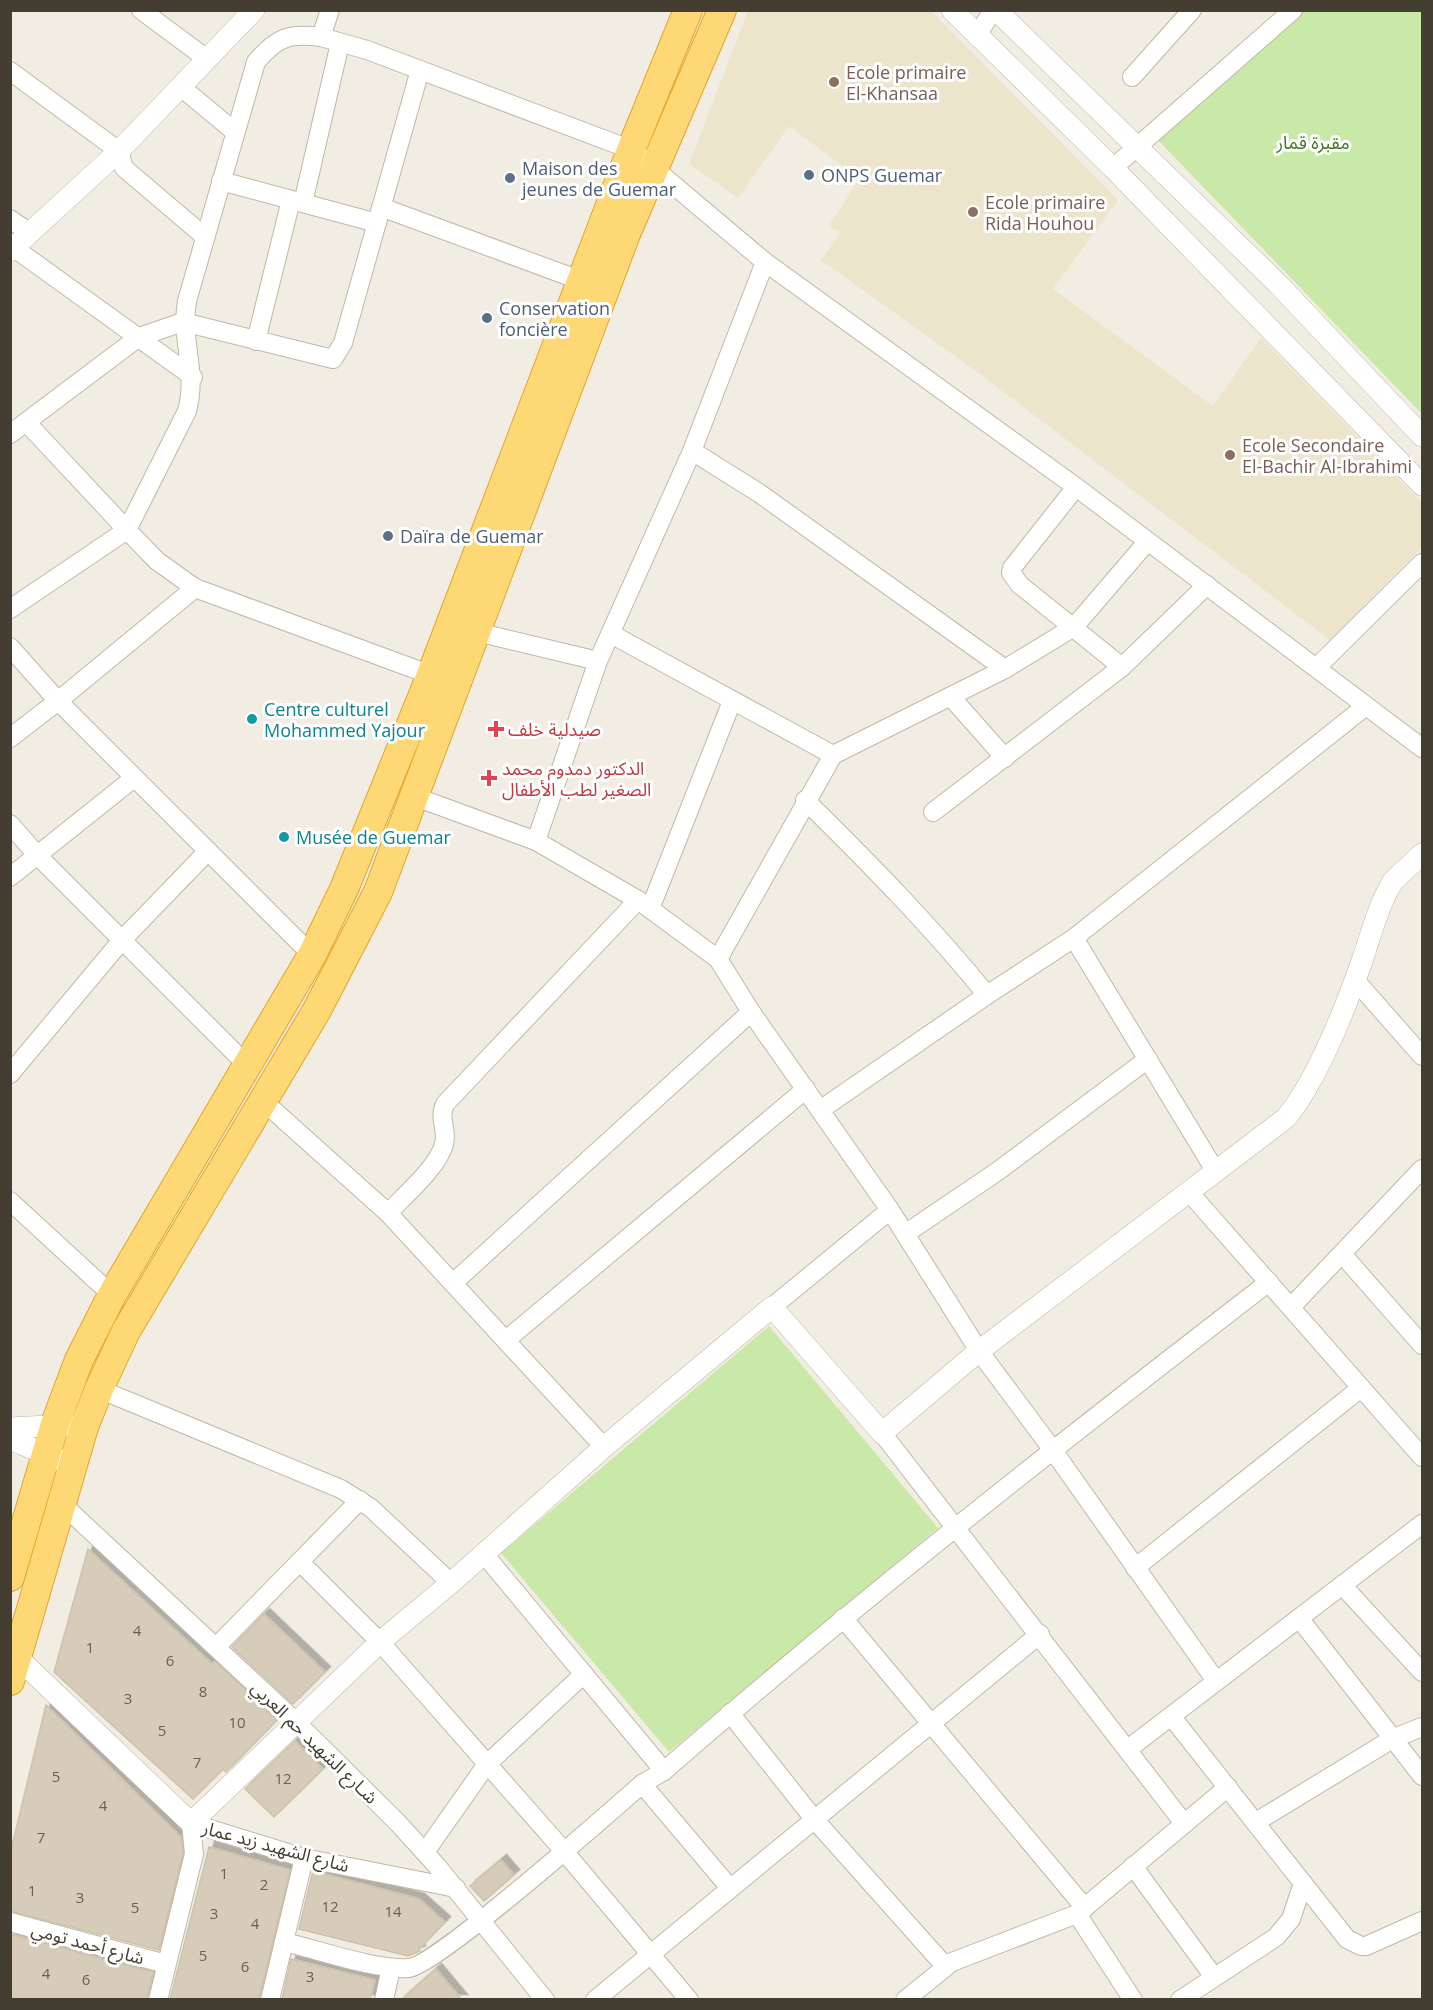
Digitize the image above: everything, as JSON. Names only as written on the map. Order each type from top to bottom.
[{"type":"highway","points":[[10,1577],[56,1424],[79,1360],[112,1295],[312,955],[344,890],[431,675],[482,581],[643,158],[688,10]]},
{"type":"highway","points":[[14,1669],[84,1427],[99,1389],[126,1331],[330,987],[378,892],[477,632],[482,581],[582,281],[643,158],[722,10]]},
{"type":"street","points":[[141,10],[207,59]]},
{"type":"street","points":[[193,377],[12,249],[119,151],[254,10]]},
{"type":"street","points":[[321,37],[330,10]]},
{"type":"street","points":[[952,10],[1113,168],[1340,398],[1422,485]]},
{"type":"street","points":[[978,34],[995,10],[1277,283],[1422,436]]},
{"type":"street","points":[[1113,168],[1293,10]]},
{"type":"street","points":[[1132,77],[1182,14]]},
{"type":"street","points":[[10,609],[127,530],[187,411],[193,377],[183,322],[204,236],[256,62],[270,46],[290,36],[321,37],[420,70],[643,158],[765,262],[1076,487],[1422,748]]},
{"type":"street","points":[[256,341],[340,43]]},
{"type":"street","points":[[10,434],[139,337],[183,322],[333,359],[343,343],[420,70]]},
{"type":"street","points":[[10,71],[119,151],[124,168],[204,236]]},
{"type":"street","points":[[181,87],[235,132]]},
{"type":"street","points":[[221,181],[297,201],[379,215],[582,281]]},
{"type":"street","points":[[10,219],[30,233]]},
{"type":"street","points":[[536,841],[598,661],[692,451],[765,262]]},
{"type":"street","points":[[1340,398],[1364,376]]},
{"type":"street","points":[[26,422],[157,561],[195,588],[431,675]]},
{"type":"street","points":[[692,451],[759,493],[1005,669]]},
{"type":"street","points":[[1076,487],[1012,568],[1011,573],[1020,585],[1122,667]]},
{"type":"street","points":[[718,959],[805,800],[833,755],[1005,669],[1074,627],[1147,542]]},
{"type":"street","points":[[1317,667],[1422,563]]},
{"type":"street","points":[[933,812],[1122,667],[1207,585]]},
{"type":"street","points":[[10,738],[195,588]]},
{"type":"street","points":[[477,632],[598,661]]},
{"type":"street","points":[[611,634],[833,755]]},
{"type":"street","points":[[10,647],[58,701],[312,955]]},
{"type":"street","points":[[951,697],[1005,758]]},
{"type":"street","points":[[388,1213],[436,1161],[444,1147],[446,1136],[441,1114],[446,1104],[644,905],[732,701]]},
{"type":"street","points":[[820,1110],[1074,938],[1366,706]]},
{"type":"street","points":[[10,877],[135,778]]},
{"type":"street","points":[[413,796],[536,841],[644,905],[718,959],[751,1012],[890,1210],[979,1351],[1052,1449],[1216,1681]]},
{"type":"street","points":[[805,800],[870,864],[947,946],[987,995]]},
{"type":"street","points":[[10,824],[37,855],[247,1065]]},
{"type":"street","points":[[10,1074],[122,940],[208,851]]},
{"type":"street","points":[[882,1433],[979,1351],[1286,1118],[1300,1100],[1355,980],[1388,892],[1394,881],[1422,854]]},
{"type":"street","points":[[1074,938],[1216,1172]]},
{"type":"street","points":[[1355,980],[1422,1056]]},
{"type":"street","points":[[453,1283],[751,1012]]},
{"type":"street","points":[[905,1234],[998,1171],[1148,1059]]},
{"type":"street","points":[[506,1340],[806,1089]]},
{"type":"street","points":[[263,1101],[388,1213],[604,1447]]},
{"type":"street","points":[[1291,1307],[1422,1168]]},
{"type":"street","points":[[1189,1192],[1422,1457]]},
{"type":"street","points":[[10,1201],[112,1295]]},
{"type":"street","points":[[158,2000],[194,1854],[194,1835],[191,1823],[380,1642],[451,1583],[604,1447],[890,1210]]},
{"type":"street","points":[[1341,1254],[1422,1345]]},
{"type":"street","points":[[284,1942],[391,1968],[421,1965],[481,1919],[642,1784],[664,1771],[843,1618],[1052,1449],[1269,1282]]},
{"type":"street","points":[[772,1307],[882,1433],[954,1529],[1040,1634],[1183,1822]]},
{"type":"street","points":[[1135,1568],[1361,1388]]},
{"type":"street","points":[[99,1389],[341,1489],[360,1500],[451,1583]]},
{"type":"street","points":[[10,1428],[56,1424],[84,1427]]},
{"type":"street","points":[[10,1439],[74,1467]]},
{"type":"street","points":[[216,1647],[360,1500]]},
{"type":"street","name":"شـارع الشهيد حم العربي","points":[[62,1504],[295,1721],[425,1852],[545,2000]]},
{"type":"street","points":[[1128,1749],[1422,1524]]},
{"type":"street","points":[[484,1554],[664,1771]]},
{"type":"street","points":[[300,1562],[380,1642],[563,1850],[689,2000]]},
{"type":"street","points":[[1342,1585],[1422,1672]]},
{"type":"street","points":[[843,1618],[1081,1911],[1133,2000]]},
{"type":"street","points":[[1299,1618],[1422,1776]]},
{"type":"street","points":[[595,2000],[1040,1634]]},
{"type":"street","name":"شارع الشهيد زيد عمار","points":[[14,1669],[191,1823],[304,1858],[456,1888]]},
{"type":"street","points":[[425,1852],[487,1764],[584,1674]]},
{"type":"street","points":[[730,1713],[814,1819],[945,1966]]},
{"type":"street","points":[[1171,1716],[1347,1939],[1361,1946],[1422,1922]]},
{"type":"street","points":[[1256,1822],[1394,1738],[1422,1727]]},
{"type":"street","points":[[642,1784],[730,1888]]},
{"type":"street","points":[[905,2000],[945,1966],[1081,1911],[1228,1786]]},
{"type":"street","points":[[270,2000],[304,1858]]},
{"type":"street","points":[[1133,1866],[1214,1977]]},
{"type":"street","points":[[1180,2000],[1283,1930],[1291,1919],[1303,1883]]},
{"type":"street","name":"شارع أحمد تومي","points":[[10,1922],[166,1964]]},
{"type":"street","points":[[384,2000],[391,1968]]},
{"type":"shaded area","points":[[748,11],[931,11],[1118,200],[1053,289],[1213,406],[1261,338],[1422,503],[1422,547],[1330,640],[977,372],[821,260],[840,234],[829,225],[860,179],[789,126],[738,198],[689,164]]},
{"type":"green space","name":"مقبرة قمار","points":[[1297,11],[1422,11],[1422,414],[1155,137]]},
{"type":"green space","points":[[769,1326],[938,1528],[669,1752],[501,1553]]},
{"type":"building","points":[[88,1549],[212,1664],[215,1661],[277,1720],[226,1772],[223,1769],[193,1799],[54,1672]]},
{"type":"building","points":[[264,1614],[325,1672],[293,1704],[232,1647]]},
{"type":"building","points":[[46,1705],[181,1837],[183,1853],[159,1950],[10,1911],[10,1854]]},
{"type":"building","points":[[295,1741],[323,1769],[274,1817],[245,1789]]},
{"type":"building","points":[[209,1847],[290,1870],[259,2000],[170,2000]]},
{"type":"building","points":[[501,1860],[514,1875],[484,1901],[470,1886]]},
{"type":"building","points":[[313,1871],[419,1899],[445,1922],[419,1949],[420,1951],[408,1956],[299,1929]]},
{"type":"building","points":[[10,1934],[153,1972],[147,2000],[10,2000]]},
{"type":"building","points":[[291,1959],[375,1980],[370,2000],[282,2000]]},
{"type":"building","points":[[436,1969],[462,2000],[401,2000]]},
{"type":"place","name":"Ecole primaire El-Khansaa","points":[[834,82]]},
{"type":"place","name":"ONPS Guemar","points":[[809,175]]},
{"type":"place","name":"Maison des jeunes de Guemar","points":[[510,178]]},
{"type":"place","name":"Ecole primaire Rida Houhou","points":[[973,212]]},
{"type":"place","name":"Conservation foncière","points":[[487,318]]},
{"type":"place","name":"Ecole Secondaire El-Bachir Al-Ibrahimi","points":[[1230,455]]},
{"type":"place","name":"Daïra de Guemar","points":[[388,536]]},
{"type":"place","name":"Centre culturel Mohammed Yajour","points":[[252,719]]},
{"type":"place","name":"صيدلية خلف","points":[[496,729]]},
{"type":"place","name":"الدكتور دمدوم محمد الصغير لطب الأطفال","points":[[489,778]]},
{"type":"place","name":"Musée de Guemar","points":[[284,837]]}]
